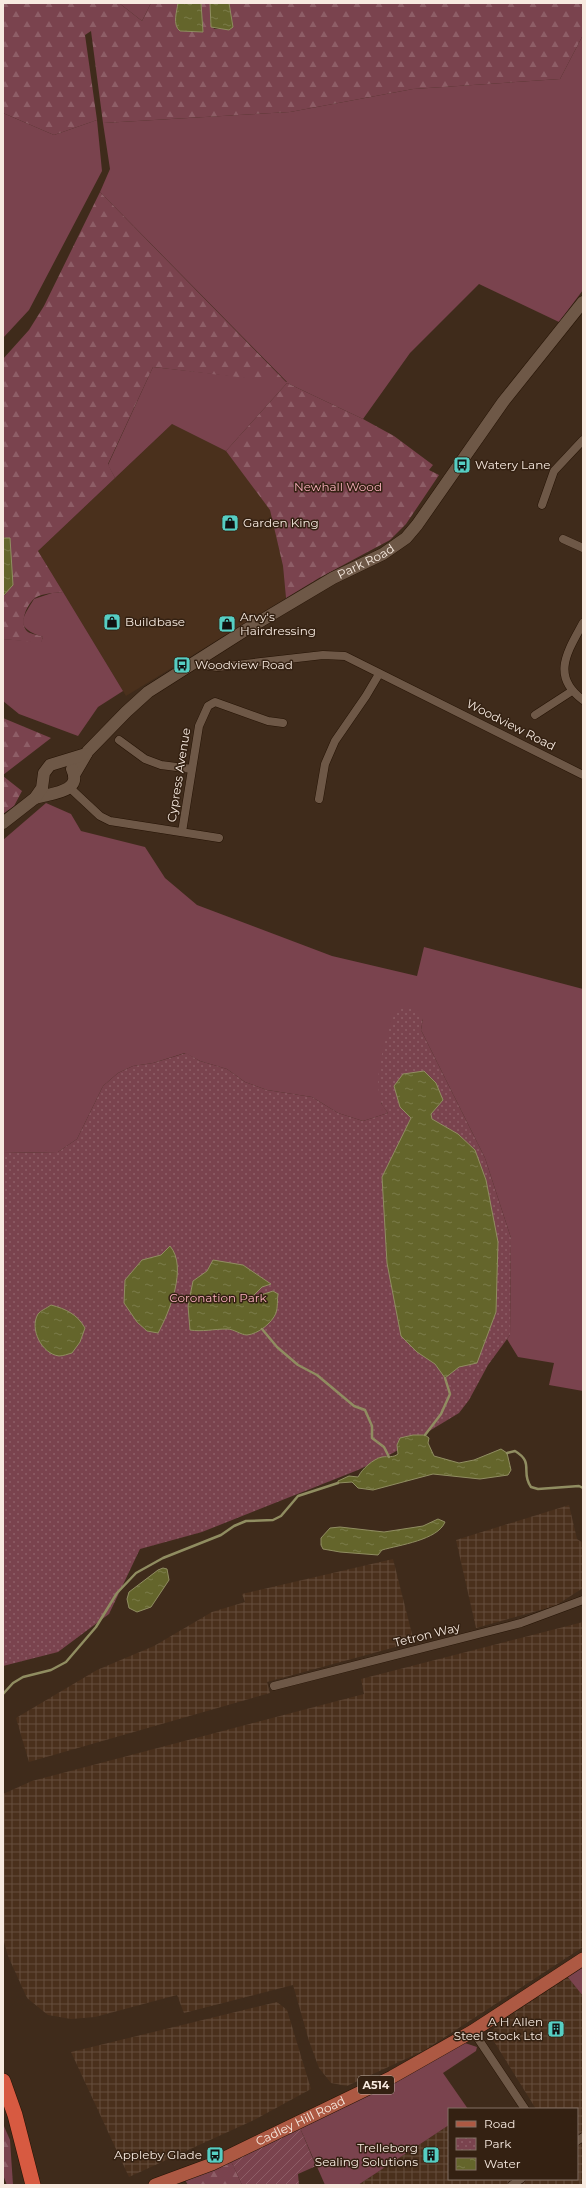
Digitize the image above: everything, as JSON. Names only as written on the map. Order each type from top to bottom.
[{"type":"highway","points":[[3,2081],[15,2115],[33,2185]]},
{"type":"main road","name":"Park Road","points":[[35,798],[56,792],[66,791],[70,788],[74,775],[86,754],[126,712],[148,692],[333,578],[383,554],[406,538],[417,526],[503,402],[583,302]]},
{"type":"main road","name":"Park Road","points":[[3,822],[35,798],[42,788],[44,773],[50,765],[86,754]]},
{"type":"main road","points":[[60,762],[70,767],[74,775]]},
{"type":"main road","points":[[44,778],[48,788],[56,792]]},
{"type":"main road","name":"Cadley Hill Road","points":[[155,2185],[212,2164],[398,2073],[473,2031],[583,1960]]},
{"type":"street","points":[[542,505],[554,471],[583,440]]},
{"type":"street","points":[[563,539],[583,548]]},
{"type":"street","points":[[583,623],[566,654],[564,664],[567,683],[572,691],[583,700]]},
{"type":"street","name":"Woodview Road","points":[[201,658],[209,666],[218,667],[334,654],[358,661],[379,674],[583,775]]},
{"type":"street","points":[[319,799],[325,764],[335,741],[366,696],[379,674]]},
{"type":"street","points":[[535,715],[572,691]]},
{"type":"street","name":"Cypress Avenue","points":[[182,832],[199,726],[208,706],[215,702],[268,721],[283,724]]},
{"type":"street","points":[[119,740],[145,759],[161,765],[192,768]]},
{"type":"street","points":[[70,788],[100,816],[110,821],[219,838]]},
{"type":"street","name":"Tetron Way","points":[[274,1686],[521,1623],[583,1600]]},
{"type":"street","points":[[473,2031],[524,2108]]},
{"type":"shaded area","points":[[172,424],[226,451],[270,509],[283,566],[286,598],[126,696],[38,551]]},
{"type":"shaded area","points":[[569,1505],[577,1539],[583,1543],[583,1588],[555,1606],[476,1628],[456,1540]]},
{"type":"shaded area","points":[[393,1559],[414,1642],[267,1682],[270,1693],[29,1762],[16,1718],[97,1670],[154,1646],[212,1612],[245,1602],[242,1594]]},
{"type":"shaded area","points":[[583,1622],[583,1947],[425,2050],[347,2086],[331,2083],[319,2068],[309,2041],[293,1985],[184,2013],[177,1995],[95,2017],[71,2019],[48,2015],[27,1998],[8,1956],[3,1938],[3,1794],[32,1781],[364,1694],[361,1679]]},
{"type":"shaded area","points":[[566,1975],[583,1996],[583,2185],[358,2185],[448,2126],[448,2180],[578,2180],[578,2108],[535,2108],[490,2035],[497,2024]]},
{"type":"shaded area","points":[[277,2002],[287,2010],[311,2089],[254,2120],[129,2177],[71,2052]]},
{"type":"green space","points":[[3,3],[119,3],[142,21],[151,3],[178,3],[176,24],[180,31],[203,32],[201,3],[210,3],[210,22],[214,29],[229,29],[233,26],[229,3],[583,3],[583,35],[560,79],[413,89],[290,112],[103,123],[91,31],[85,35],[97,120],[54,135],[3,113]]},
{"type":"green space","points":[[119,3],[151,3],[142,21]]},
{"type":"green space","points":[[583,35],[583,290],[559,322],[479,284],[410,353],[363,419],[287,383],[226,451],[172,424],[115,478],[108,465],[153,367],[287,382],[100,192],[110,169],[103,123],[290,112],[413,89],[560,79]]},
{"type":"green space","points":[[3,113],[54,135],[97,120],[102,171],[29,310],[3,338]]},
{"type":"green space","points":[[100,192],[287,383],[153,367],[108,464],[115,478],[38,551],[63,592],[38,596],[32,601],[27,609],[24,619],[25,628],[29,633],[43,637],[41,643],[3,639],[3,596],[6,594],[10,539],[3,537],[3,359],[29,330],[44,306]]},
{"type":"green space","name":"Newhall Wood","points":[[287,383],[363,419],[394,436],[433,465],[429,470],[439,475],[406,524],[390,540],[319,578],[286,598],[283,566],[270,510],[226,451]]},
{"type":"green space","points":[[63,592],[123,691],[98,707],[78,736],[19,714],[3,701],[3,639],[41,642],[43,637],[34,634],[24,627],[23,622],[26,613],[34,599],[52,593]]},
{"type":"green space","points":[[3,718],[51,738],[3,775]]},
{"type":"green space","points":[[3,776],[22,791],[14,806],[3,814]]},
{"type":"green space","points":[[46,803],[71,814],[81,831],[145,847],[165,878],[197,905],[332,956],[417,976],[424,947],[583,989],[583,1391],[549,1385],[554,1363],[518,1357],[507,1339],[510,1335],[511,1238],[485,1158],[421,1030],[423,1018],[381,1103],[388,1113],[363,1121],[338,1113],[312,1097],[267,1090],[245,1082],[227,1069],[200,1061],[185,1053],[153,1063],[133,1066],[118,1073],[103,1086],[77,1139],[58,1152],[3,1153],[3,840]]},
{"type":"green space","name":"Coronation Park","points":[[397,1007],[414,1009],[423,1018],[421,1030],[485,1158],[511,1238],[510,1335],[488,1365],[469,1400],[459,1413],[393,1453],[358,1470],[202,1532],[140,1549],[109,1614],[58,1652],[3,1666],[3,1153],[58,1152],[77,1139],[103,1086],[118,1073],[133,1066],[153,1063],[186,1053],[200,1061],[227,1069],[245,1082],[267,1090],[312,1097],[338,1113],[363,1121],[388,1113],[381,1102],[378,1079],[379,1067],[385,1042]]},
{"type":"green space","points":[[583,1964],[583,1996],[566,1975]]},
{"type":"green space","points":[[465,2043],[477,2047],[476,2051],[443,2073],[467,2108],[448,2108],[448,2126],[358,2185],[325,2185],[300,2128]]},
{"type":"green space","points":[[3,2124],[10,2140],[13,2185],[7,2185],[3,2175]]},
{"type":"green space","points":[[300,2128],[316,2166],[298,2174],[299,2185],[242,2185],[231,2161]]},
{"type":"green space","points":[[231,2161],[242,2185],[188,2185],[185,2180]]},
{"type":"water","points":[[178,3],[201,3],[203,32],[180,31],[176,25]]},
{"type":"water","points":[[210,3],[229,3],[233,27],[229,30],[211,27]]},
{"type":"water","points":[[3,538],[10,538],[13,585],[3,596]]},
{"type":"water","points":[[424,1071],[436,1083],[443,1100],[431,1114],[432,1119],[458,1134],[475,1150],[486,1180],[498,1242],[496,1312],[477,1363],[459,1367],[445,1378],[435,1364],[417,1352],[401,1336],[387,1263],[382,1177],[411,1118],[400,1107],[394,1086],[403,1074]]},
{"type":"water","points":[[170,1246],[175,1255],[177,1266],[175,1290],[167,1314],[158,1333],[147,1331],[137,1322],[124,1303],[125,1280],[142,1260],[161,1255]]},
{"type":"water","points":[[213,1260],[243,1265],[271,1284],[262,1287],[249,1300],[254,1304],[261,1295],[273,1291],[278,1294],[277,1308],[274,1317],[256,1333],[247,1335],[227,1329],[199,1331],[190,1330],[188,1306],[193,1281],[207,1271]]},
{"type":"water","points":[[51,1305],[62,1308],[71,1313],[82,1323],[85,1328],[80,1342],[72,1353],[61,1356],[53,1354],[47,1351],[39,1340],[35,1327],[38,1314]]},
{"type":"water","points":[[413,1435],[425,1435],[429,1438],[428,1443],[434,1456],[459,1463],[474,1460],[501,1449],[507,1453],[511,1470],[508,1475],[480,1479],[433,1474],[373,1490],[358,1488],[352,1482],[338,1483],[338,1481],[349,1476],[358,1477],[368,1465],[379,1458],[398,1454],[397,1445],[400,1438]]},
{"type":"water","points":[[438,1519],[445,1522],[435,1533],[417,1541],[382,1550],[378,1555],[340,1552],[323,1549],[321,1545],[321,1538],[330,1528],[340,1527],[384,1532],[423,1526]]},
{"type":"water","points":[[163,1568],[167,1569],[169,1580],[151,1607],[137,1612],[129,1608],[127,1599],[129,1592],[158,1570]]},
{"type":"waterway","points":[[262,1329],[277,1347],[298,1365],[317,1375],[354,1406],[365,1410],[372,1426],[372,1438],[384,1447],[389,1457]]},
{"type":"waterway","points":[[425,1435],[441,1414],[450,1394],[445,1378]]},
{"type":"waterway","points":[[507,1453],[515,1451],[521,1455],[526,1464],[528,1482],[531,1487],[538,1489],[579,1486],[583,1488]]},
{"type":"waterway","points":[[3,1694],[13,1683],[23,1677],[51,1670],[66,1662],[96,1627],[117,1593],[136,1573],[163,1558],[221,1535],[234,1526],[246,1521],[273,1520],[281,1516],[298,1496],[338,1483]]},
{"type":"place","name":"Watery Lane","points":[[462,465]]},
{"type":"place","name":"Garden King","points":[[230,523]]},
{"type":"place","name":"Buildbase","points":[[112,622]]},
{"type":"place","name":"Arvy's Hairdressing","points":[[227,624]]},
{"type":"place","name":"Woodview Road","points":[[182,665]]},
{"type":"place","name":"A H Allen Steel Stock Ltd","points":[[556,2029]]},
{"type":"place","name":"Appleby Glade","points":[[215,2155]]},
{"type":"place","name":"Trelleborg Sealing Solutions","points":[[431,2155]]}]
